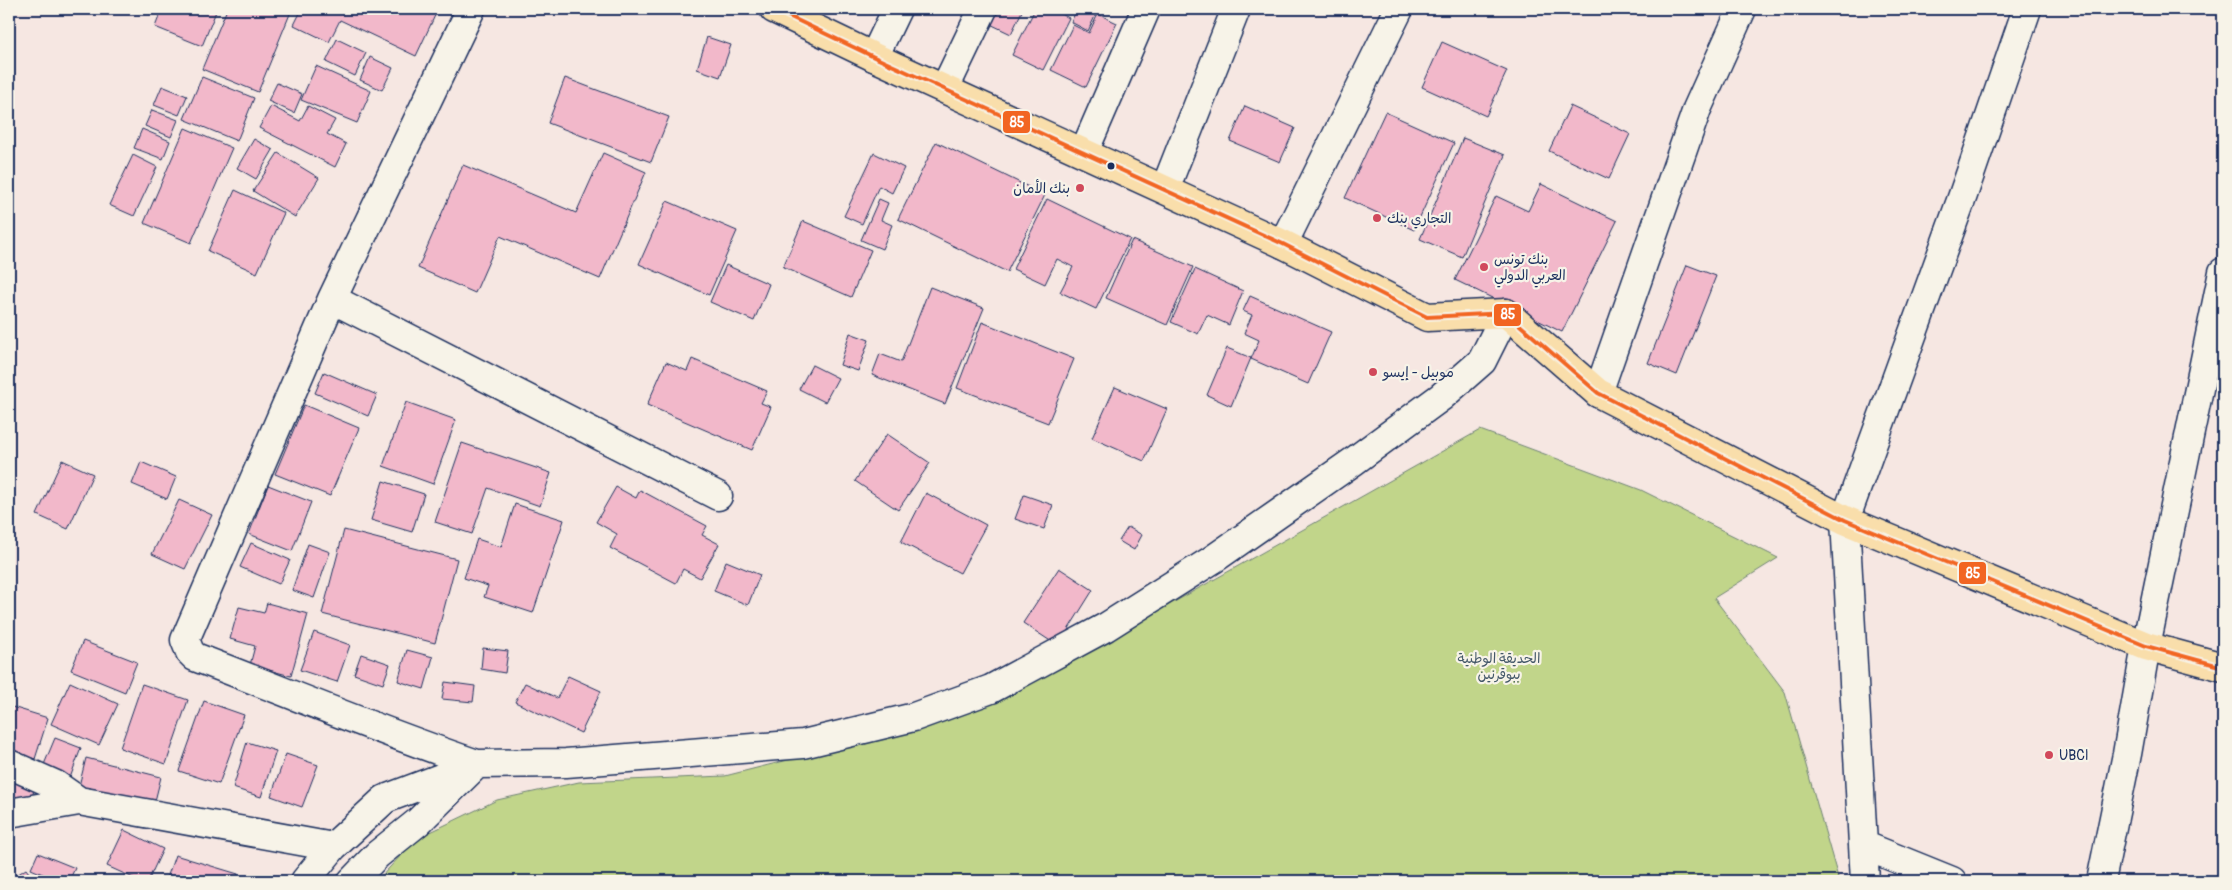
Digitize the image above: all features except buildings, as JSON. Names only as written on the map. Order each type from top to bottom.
[{"type":"main road","points":[[774,9],[803,15],[874,57],[1283,244],[1427,317],[1506,313],[1598,392],[1845,520],[2146,646],[2223,667]]},
{"type":"street","points":[[471,9],[332,299],[185,640],[187,647],[195,657],[270,684],[406,740],[477,764],[566,764],[803,744],[914,717],[991,689],[1106,628],[1212,560],[1354,461],[1441,397],[1482,361],[1506,313]]},
{"type":"street","points":[[874,57],[897,9]]},
{"type":"street","points":[[945,88],[983,9]]},
{"type":"street","points":[[1084,152],[1146,9]]},
{"type":"street","points":[[1164,190],[1236,9]]},
{"type":"street","points":[[1283,244],[1399,9]]},
{"type":"street","points":[[1598,392],[1697,109],[1742,9]]},
{"type":"street","points":[[1865,881],[1845,520],[1963,195],[2027,9]]},
{"type":"street","points":[[2102,881],[2146,646],[2223,272]]},
{"type":"street","points":[[332,299],[718,496]]},
{"type":"street","points":[[9,764],[56,785],[79,801]]},
{"type":"street","points":[[305,881],[334,847],[385,799],[477,764]]},
{"type":"street","points":[[352,881],[377,855],[418,822],[477,764]]},
{"type":"street","points":[[9,813],[79,801],[334,847]]},
{"type":"street","points":[[1863,845],[1952,881]]},
{"type":"green space","name":"الحديقة الوطنية ببوقرنين","points":[[1480,430],[1641,490],[1778,558],[1714,598],[1785,692],[1839,881],[377,881],[416,839],[497,800],[579,782],[725,776],[903,731],[1080,655]]},
{"type":"transit line","name":"85","points":[[774,9],[874,57],[1283,244],[1427,317],[1506,313],[1598,393],[1845,520],[2146,646],[2223,667]]},
{"type":"place","name":"بنك الأمان","points":[[1080,188]]},
{"type":"place","name":"التجاري بنك","points":[[1377,218]]},
{"type":"place","name":"بنك تونس العربي الدولي","points":[[1484,267]]},
{"type":"place","name":"موبيل - إيسو","points":[[1373,372]]},
{"type":"place","name":"UBCI","points":[[2049,755]]}]
